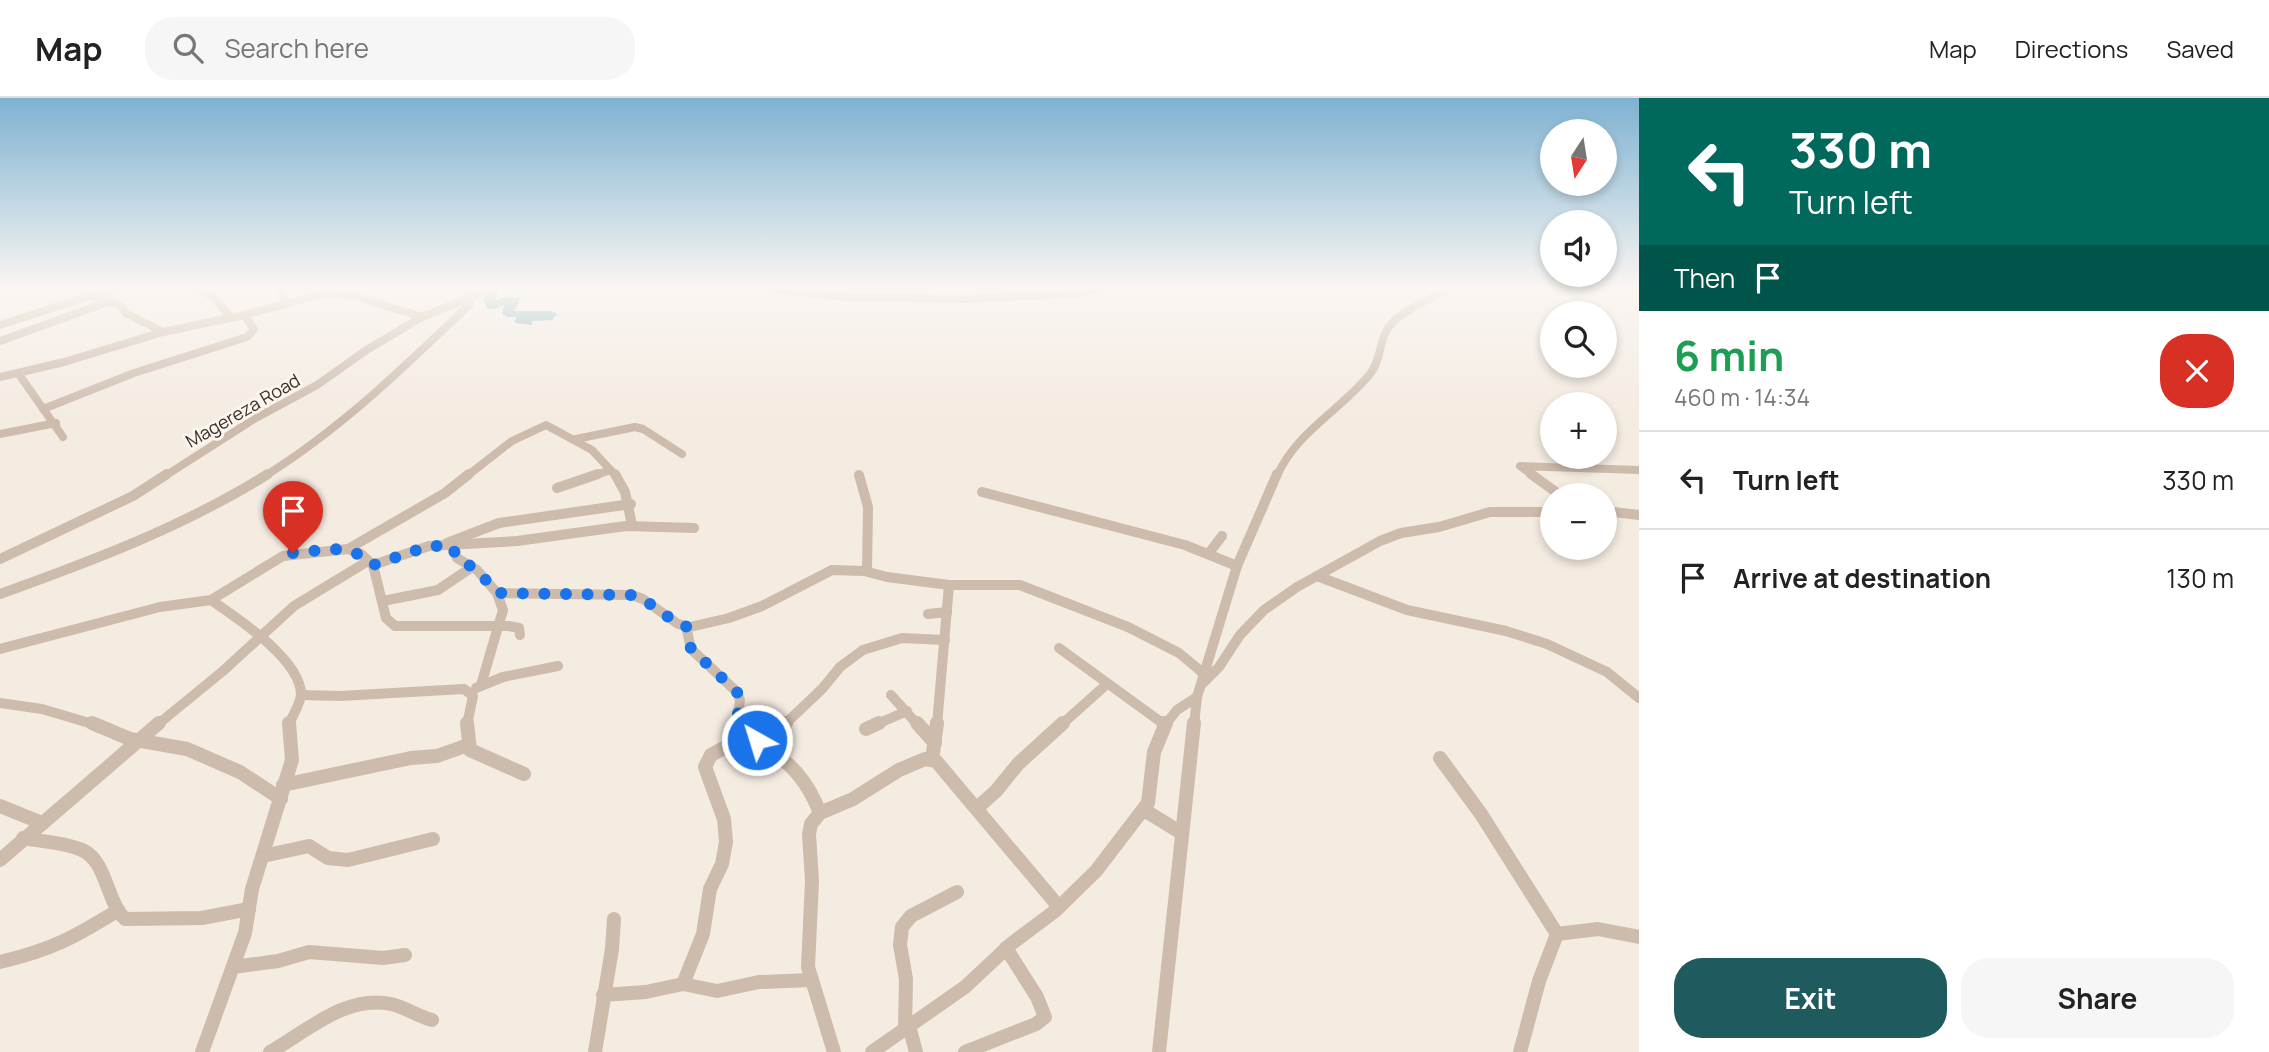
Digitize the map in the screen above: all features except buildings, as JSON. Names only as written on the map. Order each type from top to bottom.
[{"type":"street","points":[[0,341],[29,331]]},
{"type":"street","points":[[0,377],[170,331]]},
{"type":"street","points":[[43,409],[134,373],[247,337],[253,331]]},
{"type":"street","name":"Magereza Road","points":[[0,559],[133,496],[244,425],[317,385],[399,331]]},
{"type":"street","points":[[0,594],[133,544],[251,486],[331,432],[372,399],[444,331]]},
{"type":"street","points":[[1159,1052],[1180,832],[1198,692],[1203,673],[1237,566],[1281,466],[1300,439],[1342,404],[1372,372],[1381,355],[1382,337],[1386,331]]},
{"type":"street","points":[[18,373],[56,423],[63,437]]},
{"type":"street","points":[[0,434],[56,423]]},
{"type":"street","points":[[0,649],[160,607],[211,600],[283,556],[348,549],[445,493],[512,441],[546,425],[576,439],[611,470],[631,504],[632,525]]},
{"type":"street","points":[[576,439],[635,427],[643,429],[681,454]]},
{"type":"street","points":[[1543,483],[1520,466],[1639,470]]},
{"type":"street","points":[[556,488],[611,470]]},
{"type":"street","points":[[859,475],[868,506],[867,571]]},
{"type":"street","points":[[982,492],[1209,553],[1237,566]]},
{"type":"street","points":[[446,545],[492,524],[631,504]]},
{"type":"street","points":[[872,1052],[954,995],[1006,948],[1059,907],[1111,855],[1144,810],[1151,789],[1154,752],[1165,725],[1177,710],[1198,692],[1240,635],[1264,610],[1317,576],[1380,541],[1401,533],[1439,527],[1499,511],[1540,512]]},
{"type":"street","points":[[1617,512],[1639,515]]},
{"type":"street","points":[[0,860],[294,606],[370,563],[419,548],[446,545],[517,541],[632,525],[694,528]]},
{"type":"street","points":[[1209,553],[1222,536]]},
{"type":"street","points":[[446,545],[497,593],[503,607],[473,696],[467,721],[468,745],[474,754],[524,774]]},
{"type":"street","points":[[348,549],[360,554],[370,563],[386,618],[395,626],[420,628],[498,625],[517,627],[520,635]]},
{"type":"street","points":[[383,601],[438,590],[472,567]]},
{"type":"street","points":[[497,593],[632,595],[686,626],[709,624],[762,606],[825,572],[867,571],[949,585],[1014,584],[1042,591],[1152,639],[1179,653],[1203,673]]},
{"type":"street","points":[[1317,576],[1361,590],[1408,610],[1543,641],[1617,678],[1639,698]]},
{"type":"street","points":[[932,760],[949,585]]},
{"type":"street","points":[[202,1052],[245,933],[262,856],[292,760],[289,724],[301,695],[295,674],[262,636],[211,600]]},
{"type":"street","points":[[928,614],[947,612]]},
{"type":"street","points":[[686,626],[691,649],[737,692],[740,700],[737,720],[750,734],[798,768],[810,785],[820,813]]},
{"type":"street","points":[[767,747],[781,726],[818,694],[849,659],[881,643],[908,635],[945,640]]},
{"type":"street","points":[[1059,648],[1165,725]]},
{"type":"street","points":[[301,695],[340,696],[476,688],[503,677],[558,666]]},
{"type":"street","points":[[977,808],[996,791],[1018,764],[1107,684]]},
{"type":"street","points":[[891,695],[935,743]]},
{"type":"street","points":[[0,703],[42,709],[91,723],[136,741],[166,744],[202,754],[257,782],[281,799]]},
{"type":"street","points":[[866,729],[907,712]]},
{"type":"street","points":[[682,984],[703,934],[710,889],[722,864],[726,842],[724,819],[705,767],[711,755],[750,734]]},
{"type":"street","points":[[283,785],[411,758],[437,756],[468,745]]},
{"type":"street","points":[[1440,758],[1481,814],[1557,934]]},
{"type":"street","points":[[834,1052],[812,980],[807,949],[812,885],[808,843],[811,824],[820,813],[853,799],[899,770],[932,760],[943,767],[1059,907]]},
{"type":"street","points":[[0,806],[42,823]]},
{"type":"street","points":[[1144,810],[1180,832]]},
{"type":"street","points":[[23,838],[86,852],[99,869],[117,911],[125,919],[211,918],[249,909]]},
{"type":"street","points":[[262,856],[309,846],[327,858],[348,860],[433,839]]},
{"type":"street","points":[[916,1052],[907,1027],[906,979],[900,944],[902,927],[911,916],[957,892]]},
{"type":"street","points":[[0,962],[39,953],[69,942],[117,911]]},
{"type":"street","points":[[595,1052],[614,919]]},
{"type":"street","points":[[1557,934],[1581,928],[1602,929],[1639,937]]},
{"type":"street","points":[[1520,1052],[1539,981],[1557,934]]},
{"type":"street","points":[[965,1052],[1039,1023],[1045,1017],[1042,1006],[1006,948]]},
{"type":"street","points":[[233,967],[278,961],[309,953],[383,958],[405,955]]},
{"type":"street","points":[[603,995],[646,992],[682,984],[717,991],[763,981],[812,980]]},
{"type":"street","points":[[270,1052],[302,1035],[328,1015],[365,1003],[392,1004],[413,1015],[432,1020]]},
{"type":"route","points":[[293,553],[348,549],[360,554],[373,565],[419,548],[452,546],[457,558],[477,570],[497,593],[637,596],[678,624],[686,626],[691,649],[707,667],[737,692],[740,700],[737,720],[757,740]]}]
